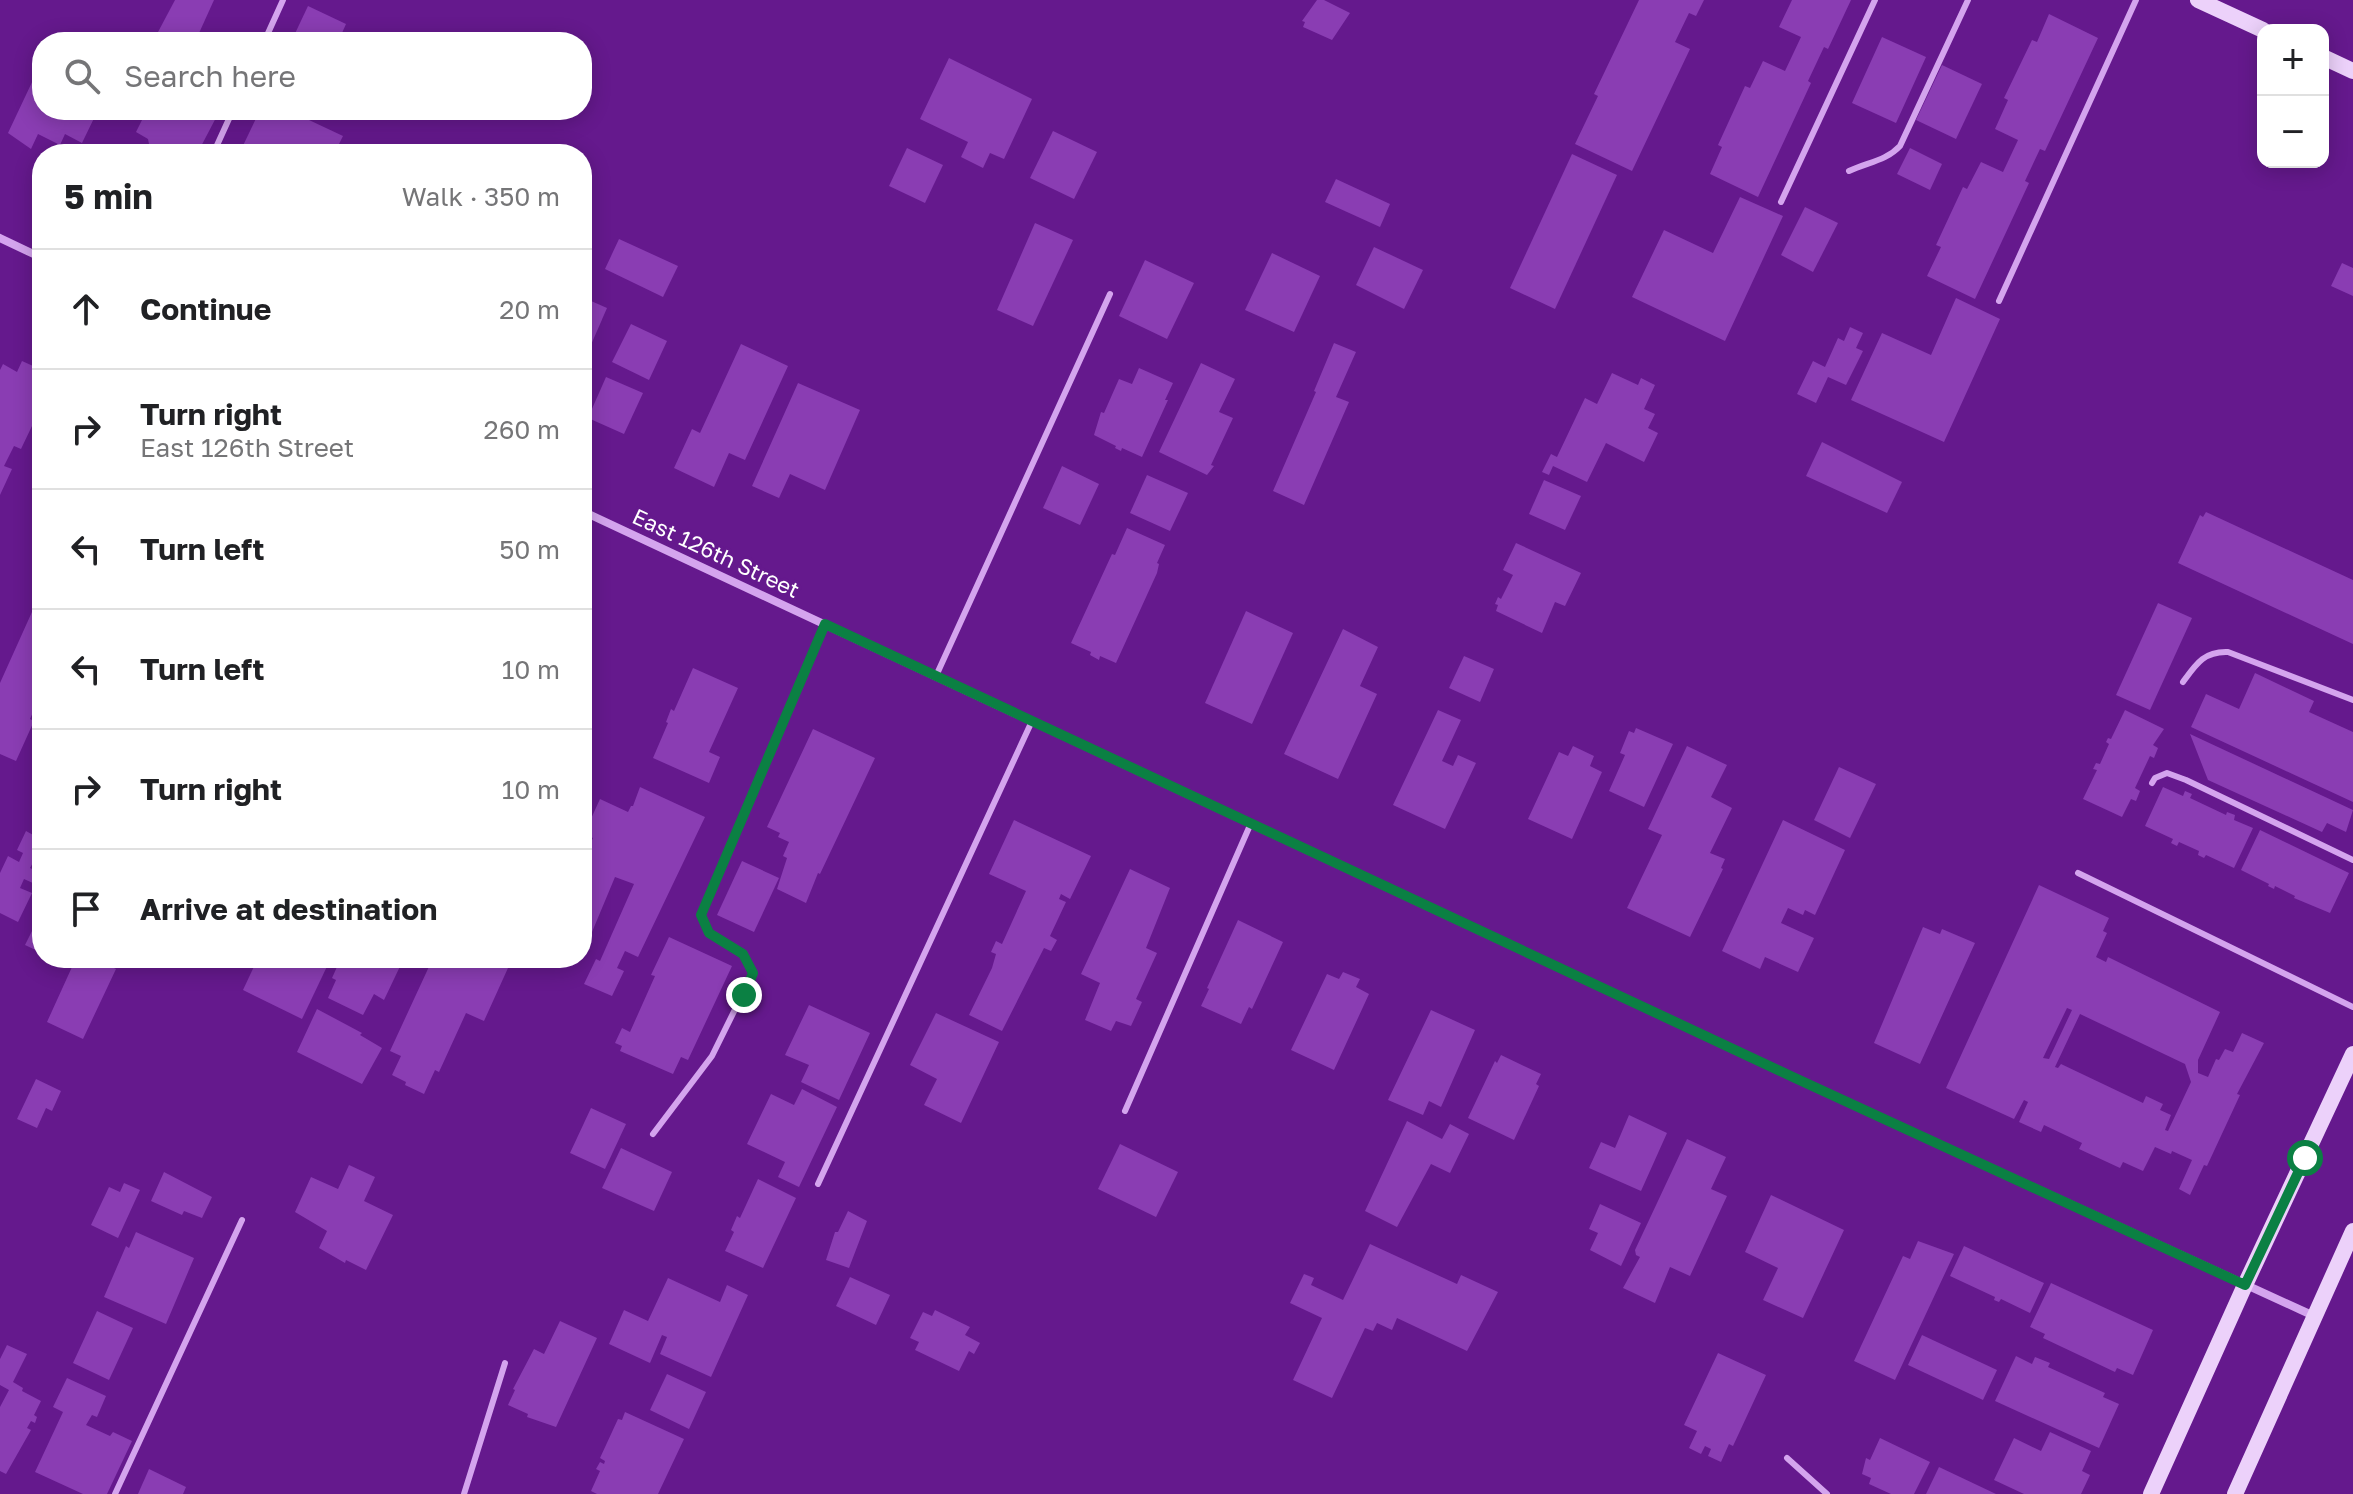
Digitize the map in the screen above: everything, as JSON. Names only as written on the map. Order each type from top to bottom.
[{"type":"main road","points":[[2198,0],[2257,27]]},
{"type":"main road","points":[[2329,60],[2353,71]]},
{"type":"main road","points":[[2151,1494],[2353,1054]]},
{"type":"main road","points":[[2235,1494],[2353,1231]]},
{"type":"street","points":[[0,238],[32,253]]},
{"type":"street","name":"East 126th Street","points":[[592,516],[2314,1316]]},
{"type":"lane","points":[[269,32],[283,0]]},
{"type":"lane","points":[[1781,202],[1875,0]]},
{"type":"lane","points":[[1849,171],[1888,158],[1900,146],[1968,0]]},
{"type":"lane","points":[[1999,301],[2136,0]]},
{"type":"lane","points":[[218,144],[228,120]]},
{"type":"lane","points":[[936,676],[1110,294]]},
{"type":"lane","points":[[653,1134],[712,1056],[753,973],[743,954],[709,933],[701,915],[825,624]]},
{"type":"lane","points":[[2183,682],[2201,657],[2228,652],[2353,700]]},
{"type":"lane","points":[[818,1184],[1032,721]]},
{"type":"lane","points":[[2152,783],[2155,778],[2167,773],[2186,780],[2353,860]]},
{"type":"lane","points":[[1125,1111],[1251,823]]},
{"type":"lane","points":[[2078,873],[2353,1007]]},
{"type":"lane","points":[[115,1494],[242,1220]]},
{"type":"lane","points":[[464,1494],[505,1363]]},
{"type":"lane","points":[[1787,1458],[1827,1494]]},
{"type":"building","points":[[175,0],[214,0],[200,32],[158,32]]},
{"type":"building","points":[[1317,0],[1324,0],[1350,13],[1332,40],[1303,27],[1305,22],[1302,21]]},
{"type":"building","points":[[1639,0],[1704,0],[1696,16],[1689,13],[1675,42],[1690,49],[1632,171],[1575,144],[1598,96],[1594,94]]},
{"type":"building","points":[[1792,0],[1851,0],[1828,49],[1824,47],[1808,81],[1811,83],[1758,197],[1710,174],[1722,147],[1718,145],[1745,86],[1750,88],[1763,61],[1785,71],[1801,37],[1779,27]]},
{"type":"building","points":[[308,6],[346,24],[342,32],[296,32]]},
{"type":"building","points":[[2049,14],[2098,38],[2045,151],[2040,149],[2025,181],[2029,183],[1975,299],[1927,276],[1941,247],[1936,245],[1963,187],[1967,189],[1981,162],[2003,172],[2018,140],[1995,129],[2008,100],[2004,98],[2032,40],[2037,42]]},
{"type":"building","points":[[1882,37],[1926,57],[1896,123],[1852,103]]},
{"type":"building","points":[[949,58],[1032,99],[1004,159],[990,153],[983,168],[961,157],[968,142],[920,119]]},
{"type":"building","points":[[1942,65],[1982,84],[1956,139],[1916,120]]},
{"type":"building","points":[[32,82],[32,120],[93,120],[82,143],[65,134],[58,144],[38,134],[31,149],[8,133]]},
{"type":"building","points":[[142,120],[215,120],[202,144],[149,144],[148,139],[136,132]]},
{"type":"building","points":[[255,120],[309,120],[343,136],[339,144],[244,144]]},
{"type":"building","points":[[1053,131],[1097,152],[1074,199],[1030,178]]},
{"type":"building","points":[[907,148],[943,165],[925,203],[889,186]]},
{"type":"building","points":[[1910,148],[1942,164],[1930,190],[1897,174]]},
{"type":"building","points":[[1572,154],[1617,175],[1555,309],[1510,288]]},
{"type":"building","points":[[1336,179],[1390,204],[1380,227],[1325,202]]},
{"type":"building","points":[[1740,197],[1783,216],[1725,341],[1632,297],[1664,230],[1713,253]]},
{"type":"building","points":[[1805,207],[1838,223],[1813,272],[1781,255]]},
{"type":"building","points":[[1035,223],[1073,240],[1033,326],[997,310]]},
{"type":"building","points":[[619,239],[678,266],[663,297],[605,269]]},
{"type":"building","points":[[1374,247],[1423,270],[1404,309],[1356,285]]},
{"type":"building","points":[[1272,253],[1320,276],[1294,332],[1245,310]]},
{"type":"building","points":[[1145,260],[1194,283],[1167,339],[1119,316]]},
{"type":"building","points":[[2342,263],[2353,268],[2353,296],[2331,286]]},
{"type":"building","points":[[1956,298],[2000,319],[1944,442],[1851,400],[1882,333],[1931,355]]},
{"type":"building","points":[[592,301],[607,308],[592,342]]},
{"type":"building","points":[[631,324],[667,341],[649,380],[612,362]]},
{"type":"building","points":[[1850,327],[1863,333],[1856,348],[1863,351],[1846,385],[1828,377],[1816,403],[1797,394],[1813,361],[1825,367],[1838,338],[1844,341]]},
{"type":"building","points":[[1334,343],[1356,352],[1336,397],[1349,402],[1304,505],[1273,491]]},
{"type":"building","points":[[741,344],[788,366],[745,460],[729,453],[714,487],[674,468],[692,429],[700,433]]},
{"type":"building","points":[[22,361],[32,366],[32,426],[21,449],[14,446],[4,466],[12,469],[0,495],[0,370],[3,364],[17,372]]},
{"type":"building","points":[[1201,363],[1235,379],[1219,412],[1233,418],[1211,465],[1214,466],[1207,475],[1159,452]]},
{"type":"building","points":[[1139,368],[1173,383],[1142,457],[1122,448],[1121,451],[1094,435],[1101,412],[1104,413],[1119,379],[1132,384]]},
{"type":"building","points":[[1612,373],[1638,385],[1641,378],[1655,385],[1644,409],[1655,414],[1648,428],[1658,433],[1644,462],[1606,443],[1587,482],[1553,466],[1549,475],[1542,472],[1551,454],[1557,457],[1585,398],[1597,404]]},
{"type":"building","points":[[606,377],[643,393],[624,434],[592,420],[592,409]]},
{"type":"building","points":[[798,383],[860,410],[825,490],[790,474],[779,498],[752,486]]},
{"type":"building","points":[[1822,442],[1902,482],[1887,513],[1806,476]]},
{"type":"building","points":[[1062,466],[1099,484],[1080,525],[1043,508]]},
{"type":"building","points":[[1147,475],[1188,493],[1170,531],[1130,513]]},
{"type":"building","points":[[1544,480],[1581,496],[1565,530],[1529,514]]},
{"type":"building","points":[[2206,512],[2353,580],[2353,644],[2178,563],[2200,515],[2203,517]]},
{"type":"building","points":[[1127,528],[1165,545],[1157,563],[1157,573],[1116,663],[1100,656],[1099,660],[1090,655],[1091,652],[1071,643]]},
{"type":"building","points":[[1516,543],[1581,573],[1565,606],[1555,602],[1542,633],[1496,611],[1498,597],[1501,599],[1513,575],[1503,570]]},
{"type":"building","points":[[2158,603],[2192,618],[2150,710],[2116,695]]},
{"type":"building","points":[[1246,611],[1293,633],[1252,724],[1205,703]]},
{"type":"building","points":[[32,612],[32,725],[16,761],[0,754],[0,683]]},
{"type":"building","points":[[1343,629],[1378,647],[1360,686],[1377,694],[1338,779],[1284,754]]},
{"type":"building","points":[[1464,656],[1494,669],[1480,702],[1449,688]]},
{"type":"building","points":[[693,668],[738,688],[709,752],[720,757],[709,783],[653,758],[671,709],[674,711]]},
{"type":"building","points":[[2255,673],[2314,701],[2309,712],[2353,732],[2353,802],[2191,727],[2206,694],[2239,709]]},
{"type":"building","points":[[1438,710],[1461,720],[1442,761],[1453,766],[1458,755],[1476,763],[1445,829],[1393,805]]},
{"type":"building","points":[[2125,710],[2164,729],[2153,745],[2158,748],[2154,758],[2150,756],[2135,788],[2140,791],[2136,801],[2131,799],[2122,817],[2083,799],[2097,770],[2093,769],[2096,763],[2100,764],[2109,744],[2106,742],[2108,738],[2111,739]]},
{"type":"building","points":[[1636,728],[1673,744],[1644,807],[1609,791],[1625,755],[1620,753],[1629,731],[1634,733]]},
{"type":"building","points":[[813,729],[875,758],[806,903],[777,889],[789,842],[767,827]]},
{"type":"building","points":[[2190,734],[2353,810],[2346,832],[2327,823],[2322,832],[2208,780]]},
{"type":"building","points":[[1573,746],[1594,756],[1590,766],[1602,772],[1572,839],[1528,819],[1559,752],[1568,756]]},
{"type":"building","points":[[1687,746],[1727,765],[1711,797],[1732,808],[1710,853],[1725,859],[1723,869],[1690,937],[1627,908],[1662,835],[1648,829]]},
{"type":"building","points":[[1839,767],[1876,784],[1850,838],[1814,820]]},
{"type":"building","points":[[640,787],[705,817],[638,957],[625,951],[617,968],[624,971],[612,996],[584,984],[596,959],[600,961],[634,884],[615,877],[592,932],[592,816],[600,799],[628,812]]},
{"type":"building","points":[[2163,787],[2183,796],[2185,791],[2192,794],[2190,798],[2226,815],[2227,812],[2235,815],[2234,820],[2253,828],[2234,868],[2206,855],[2204,858],[2198,855],[2199,851],[2179,842],[2177,846],[2171,843],[2173,839],[2145,826]]},
{"type":"building","points":[[1014,820],[1091,856],[1070,899],[1061,894],[1059,899],[1066,902],[1050,936],[1057,940],[1051,951],[1044,948],[1002,1031],[969,1015],[992,968],[996,954],[991,952],[996,941],[1002,944],[1026,891],[989,874]]},
{"type":"building","points":[[1783,820],[1845,850],[1815,915],[1805,910],[1803,915],[1788,908],[1781,923],[1814,938],[1798,972],[1765,957],[1760,969],[1722,951]]},
{"type":"building","points":[[2260,830],[2349,873],[2330,913],[2275,886],[2274,889],[2241,870]]},
{"type":"building","points":[[26,831],[32,834],[32,883],[24,879],[20,888],[32,893],[18,922],[0,913],[0,873],[8,856],[19,862],[23,853],[17,850]]},
{"type":"building","points":[[742,861],[779,878],[754,932],[717,915]]},
{"type":"building","points":[[1130,869],[1170,888],[1146,948],[1157,953],[1136,999],[1142,1002],[1131,1026],[1116,1021],[1111,1031],[1085,1020],[1100,983],[1081,974]]},
{"type":"building","points":[[2039,885],[2109,918],[2103,931],[2107,933],[2096,957],[2106,962],[2108,957],[2220,1012],[2198,1060],[2198,1073],[2208,1077],[2216,1059],[2219,1060],[2225,1049],[2233,1052],[2242,1033],[2264,1043],[2237,1094],[2240,1095],[2207,1166],[2204,1165],[2190,1195],[2179,1189],[2192,1160],[2172,1151],[2171,1154],[2155,1147],[2143,1171],[2123,1162],[2120,1168],[2079,1149],[2082,1143],[2044,1125],[2041,1132],[2019,1122],[2028,1102],[2024,1100],[2014,1119],[1946,1088]],"holes":[[[2067,1008],[2072,1010],[2049,1059],[2043,1058]],[[2080,1014],[2185,1064],[2191,1082],[2168,1131],[2165,1130],[2171,1115],[2160,1110],[2163,1104],[2146,1096],[2143,1103],[2061,1064],[2055,1067]]]},
{"type":"building","points":[[1238,920],[1283,942],[1252,1009],[1249,1007],[1241,1024],[1201,1006]]},
{"type":"building","points":[[1923,927],[1940,934],[1942,929],[1975,943],[1920,1064],[1874,1043]]},
{"type":"building","points":[[32,931],[32,948],[25,945]]},
{"type":"building","points":[[669,937],[732,966],[688,1060],[681,1057],[673,1074],[620,1051],[622,1046],[615,1043],[622,1028],[630,1032]]},
{"type":"building","points":[[72,968],[116,969],[83,1039],[47,1022]]},
{"type":"building","points":[[253,968],[326,968],[302,1019],[243,990]]},
{"type":"building","points":[[336,968],[399,968],[384,1000],[374,994],[363,1015],[328,998],[336,980],[332,978]]},
{"type":"building","points":[[428,968],[508,968],[484,1021],[466,1013],[439,1072],[435,1070],[424,1094],[392,1075],[401,1056],[390,1051]]},
{"type":"building","points":[[1343,972],[1360,979],[1356,987],[1369,994],[1334,1070],[1291,1050],[1327,974],[1339,979]]},
{"type":"building","points":[[809,1005],[870,1033],[839,1100],[801,1082],[809,1065],[785,1055]]},
{"type":"building","points":[[317,1009],[362,1033],[360,1035],[382,1048],[362,1084],[297,1052]]},
{"type":"building","points":[[1431,1010],[1475,1030],[1441,1107],[1429,1101],[1423,1115],[1388,1100]]},
{"type":"building","points":[[936,1013],[999,1042],[961,1123],[924,1105],[937,1079],[910,1065]]},
{"type":"building","points":[[1501,1055],[1541,1074],[1536,1084],[1539,1086],[1514,1140],[1468,1118],[1495,1061],[1497,1063]]},
{"type":"building","points":[[36,1079],[61,1091],[52,1111],[46,1108],[37,1128],[17,1119]]},
{"type":"building","points":[[802,1089],[837,1107],[799,1187],[778,1177],[785,1162],[747,1144],[771,1094],[794,1105]]},
{"type":"building","points":[[591,1108],[626,1124],[605,1169],[570,1153]]},
{"type":"building","points":[[1629,1115],[1667,1133],[1641,1191],[1589,1168],[1601,1142],[1615,1148]]},
{"type":"building","points":[[1407,1121],[1442,1139],[1450,1124],[1469,1134],[1450,1173],[1431,1164],[1397,1227],[1365,1211]]},
{"type":"building","points":[[1687,1139],[1726,1157],[1711,1189],[1727,1196],[1690,1276],[1670,1267],[1655,1303],[1623,1288],[1640,1257],[1635,1250]]},
{"type":"building","points":[[1120,1144],[1178,1172],[1156,1217],[1098,1189]]},
{"type":"building","points":[[621,1148],[672,1172],[654,1211],[602,1188]]},
{"type":"building","points":[[349,1165],[375,1177],[364,1201],[393,1215],[366,1270],[346,1260],[345,1263],[319,1248],[327,1231],[295,1212],[311,1177],[338,1189]]},
{"type":"building","points":[[164,1172],[212,1197],[202,1218],[184,1211],[182,1215],[151,1201]]},
{"type":"building","points":[[758,1179],[796,1198],[763,1268],[725,1251],[737,1216],[740,1218]]},
{"type":"building","points":[[124,1183],[140,1190],[118,1238],[91,1225],[109,1187],[120,1192]]},
{"type":"building","points":[[1771,1195],[1844,1230],[1803,1318],[1763,1300],[1778,1268],[1745,1252]]},
{"type":"building","points":[[1600,1204],[1641,1223],[1621,1266],[1590,1250],[1598,1233],[1589,1229]]},
{"type":"building","points":[[848,1211],[867,1221],[849,1268],[826,1260],[835,1232],[838,1232]]},
{"type":"building","points":[[136,1232],[194,1258],[166,1324],[104,1297],[126,1246],[129,1248]]},
{"type":"building","points":[[1918,1241],[1954,1254],[1895,1380],[1854,1361],[1903,1256],[1910,1259]]},
{"type":"building","points":[[1370,1244],[1457,1284],[1461,1275],[1498,1292],[1467,1351],[1397,1318],[1392,1330],[1377,1323],[1373,1331],[1365,1328],[1332,1398],[1293,1380],[1322,1318],[1290,1303],[1304,1274],[1314,1278],[1311,1285],[1343,1300]]},
{"type":"building","points":[[1964,1246],[2044,1283],[2030,1313],[2001,1299],[1999,1302],[1994,1300],[1995,1297],[1950,1276]]},
{"type":"building","points":[[850,1277],[890,1295],[876,1325],[836,1306]]},
{"type":"building","points":[[668,1278],[720,1302],[727,1285],[748,1295],[711,1377],[660,1354],[667,1337],[662,1335],[650,1363],[609,1344],[624,1310],[648,1321]]},
{"type":"building","points":[[2051,1283],[2153,1330],[2133,1375],[2117,1368],[2115,1372],[2043,1338],[2045,1334],[2030,1327]]},
{"type":"building","points":[[935,1310],[970,1327],[965,1335],[980,1343],[974,1354],[969,1351],[959,1371],[915,1350],[919,1342],[910,1338],[923,1312],[932,1316]]},
{"type":"building","points":[[97,1311],[133,1328],[109,1380],[73,1363]]},
{"type":"building","points":[[560,1321],[597,1338],[556,1427],[527,1417],[528,1414],[508,1405],[534,1349],[544,1354]]},
{"type":"building","points":[[1922,1335],[1997,1370],[1983,1400],[1908,1365]]},
{"type":"building","points":[[7,1345],[27,1354],[13,1382],[41,1401],[34,1415],[37,1417],[35,1423],[31,1421],[27,1428],[31,1430],[6,1474],[0,1471],[0,1407],[9,1390],[0,1385],[0,1359]]},
{"type":"building","points":[[1718,1353],[1766,1375],[1733,1446],[1729,1444],[1721,1462],[1708,1456],[1711,1449],[1705,1446],[1701,1454],[1689,1448],[1697,1431],[1684,1425]]},
{"type":"building","points":[[2016,1356],[2032,1364],[2035,1357],[2050,1363],[2048,1367],[2105,1393],[2103,1397],[2119,1404],[2099,1448],[1995,1401]]},
{"type":"building","points":[[667,1374],[706,1392],[689,1429],[650,1410]]},
{"type":"building","points":[[67,1378],[106,1396],[97,1417],[92,1415],[86,1425],[110,1436],[113,1432],[132,1441],[107,1494],[83,1494],[35,1472],[63,1412],[53,1407]]},
{"type":"building","points":[[625,1412],[684,1439],[658,1494],[597,1494],[591,1491],[600,1471],[596,1469],[600,1462],[604,1464],[605,1461],[600,1458],[618,1419],[622,1420]]},
{"type":"building","points":[[2050,1432],[2091,1451],[2082,1471],[2090,1475],[2081,1494],[2024,1494],[1994,1480],[2014,1438],[2041,1451]]},
{"type":"building","points":[[1880,1438],[1930,1462],[1914,1494],[1891,1494],[1869,1484],[1871,1478],[1862,1474],[1866,1458],[1870,1460]]},
{"type":"building","points":[[1939,1467],[1996,1494],[1926,1494]]},
{"type":"building","points":[[149,1469],[186,1487],[183,1494],[138,1494]]},
{"type":"route","points":[[744,995],[753,973],[743,954],[709,933],[701,915],[825,624],[2245,1285],[2305,1158]]}]
